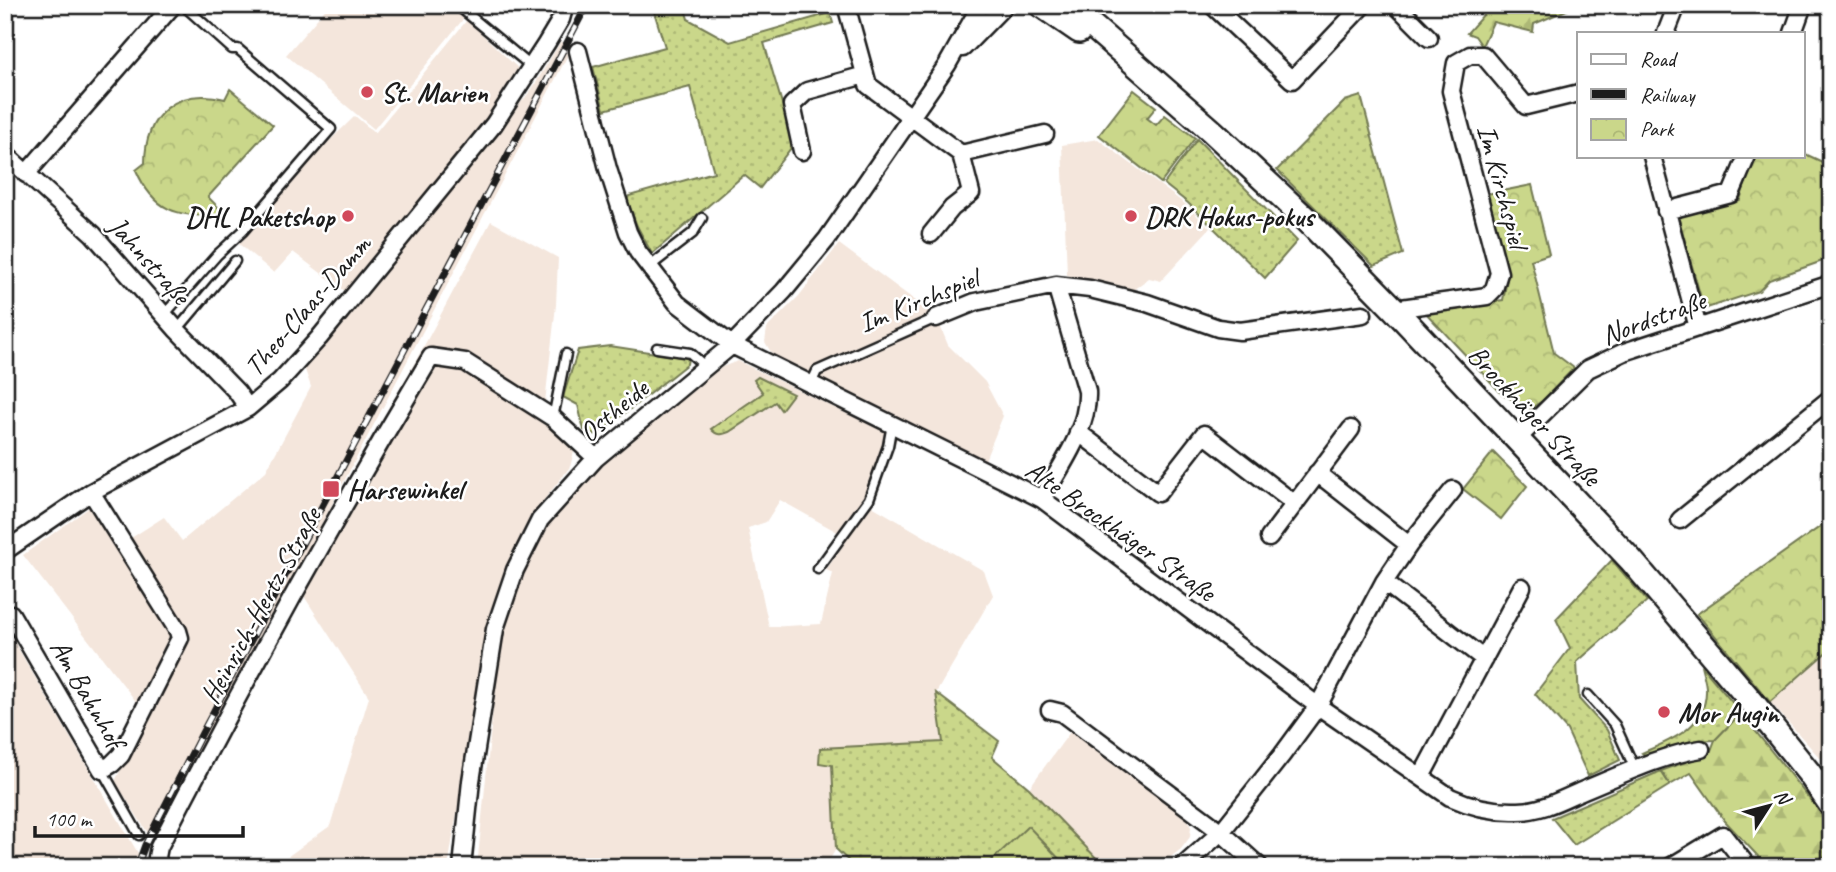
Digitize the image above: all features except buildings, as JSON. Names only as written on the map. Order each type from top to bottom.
[{"type":"street","points":[[26,174],[173,5]]},
{"type":"street","name":"Theo-Claas-Damm","points":[[5,551],[91,492],[248,408],[295,366],[355,282],[494,124],[561,19],[565,5]]},
{"type":"street","points":[[846,5],[868,85],[961,154],[971,193],[952,208],[931,234]]},
{"type":"street","name":"Ostheide","points":[[462,867],[471,781],[492,645],[505,596],[540,520],[596,457],[732,345],[784,291],[827,239],[947,65],[981,5]]},
{"type":"street","name":"Ostheide","points":[[947,65],[1005,5]]},
{"type":"street","name":"Brockhäger Straße","points":[[1041,5],[1167,93]]},
{"type":"street","name":"Brockhäger Straße","points":[[1068,5],[1212,131],[1307,220],[1394,309],[1657,591],[1827,790]]},
{"type":"street","points":[[1212,5],[1292,80],[1363,5]]},
{"type":"street","points":[[1396,5],[1429,38]]},
{"type":"street","points":[[1666,32],[1677,5]]},
{"type":"street","points":[[1793,32],[1803,5]]},
{"type":"street","name":"Alte Brockhäger Straße","points":[[578,51],[608,169],[628,232],[638,252],[677,303],[732,345],[1042,499],[1318,706],[1450,797],[1472,807],[1518,811],[1545,807],[1683,751],[1700,749]]},
{"type":"street","name":"Im Kirchspiel","points":[[1394,309],[1487,296],[1494,289],[1499,273],[1451,91],[1456,63],[1470,55],[1483,55],[1526,106],[1577,93]]},
{"type":"street","points":[[802,151],[792,105],[807,91],[865,75]]},
{"type":"street","points":[[961,154],[1045,134]]},
{"type":"street","name":"Jahnstraße","points":[[5,154],[93,234],[177,330],[237,392],[248,408]]},
{"type":"street","points":[[1652,158],[1666,211],[1665,232],[1698,328]]},
{"type":"street","points":[[1666,211],[1731,194],[1746,158]]},
{"type":"street","name":"Nordstraße","points":[[1517,439],[1588,369],[1624,352],[1831,284]]},
{"type":"street","points":[[1042,499],[1078,432],[1088,407],[1087,391],[1056,285]]},
{"type":"street","name":"Im Kirchspiel","points":[[936,318],[975,302],[1056,285],[1090,289],[1147,303],[1218,328],[1240,331],[1363,314]]},
{"type":"street","name":"Heinrich-Hertz-Straße","points":[[158,862],[159,848],[198,772],[386,431],[431,357],[465,362],[553,418],[596,457]]},
{"type":"street","points":[[1681,520],[1831,398]]},
{"type":"street","points":[[1269,537],[1351,429]]},
{"type":"street","points":[[1078,432],[1158,493],[1204,435],[1295,504]]},
{"type":"street","points":[[1317,473],[1409,545]]},
{"type":"street","points":[[1182,867],[1221,832],[1260,785],[1318,706],[1384,582],[1409,545],[1453,490]]},
{"type":"street","name":"Am Bahnhof","points":[[11,614],[102,770],[121,755],[180,638],[91,492]]},
{"type":"street","points":[[1384,582],[1485,659]]},
{"type":"street","points":[[1421,777],[1522,587]]},
{"type":"street","points":[[1049,710],[1062,713],[1221,832],[1260,867]]},
{"type":"street","points":[[1670,867],[1723,835],[1748,867]]},
{"type":"lane","points":[[164,315],[243,231],[331,129],[239,49],[232,49],[183,5]]},
{"type":"lane","points":[[457,5],[532,67]]},
{"type":"lane","points":[[649,267],[693,233],[702,218]]},
{"type":"lane","points":[[177,330],[235,261]]},
{"type":"lane","name":"Im Kirchspiel","points":[[811,384],[817,371],[936,318]]},
{"type":"lane","points":[[657,348],[690,353],[705,366]]},
{"type":"lane","points":[[553,418],[566,354]]},
{"type":"lane","points":[[818,569],[870,499],[888,446],[892,424]]},
{"type":"lane","points":[[1588,695],[1615,724],[1635,769]]},
{"type":"lane","points":[[102,770],[139,835]]},
{"type":"shaded area","name":"St. Marien","points":[[329,5],[473,7],[374,129],[286,55]]},
{"type":"shaded area","points":[[467,20],[522,72],[489,121],[345,291],[293,252],[274,273],[239,244],[308,162],[355,116],[375,133]]},
{"type":"shaded area","points":[[561,41],[568,55],[154,843],[115,781],[190,633],[185,627],[141,708],[23,555],[104,497],[131,538],[164,517],[182,541],[266,471],[311,387],[304,367],[532,89]]},
{"type":"shaded area","name":"DRK Hokus-pokus","points":[[1098,139],[1185,204],[1210,228],[1161,281],[1149,278],[1129,293],[1067,275],[1062,145]]},
{"type":"shaded area","points":[[491,221],[558,258],[556,305],[543,420],[576,444],[570,467],[536,510],[509,562],[487,628],[448,867],[273,867],[330,826],[369,697],[302,593],[352,480]]},
{"type":"shaded area","points":[[839,244],[932,313],[948,345],[985,382],[1003,416],[985,460],[772,354],[765,342],[767,328],[799,296]]},
{"type":"shaded area","points":[[738,361],[897,438],[872,506],[984,571],[993,595],[936,693],[943,742],[819,763],[832,764],[836,849],[830,859],[830,867],[477,867],[501,628],[529,559],[545,528],[598,466],[722,367]],"holes":[[[780,500],[848,538],[826,570],[833,573],[821,624],[769,627],[748,528],[766,522]]]},
{"type":"shaded area","points":[[5,626],[135,848],[146,867],[5,867]]},
{"type":"shaded area","points":[[1831,648],[1831,759],[1820,758],[1770,702]]},
{"type":"shaded area","points":[[1070,732],[1186,817],[1191,827],[1190,837],[1181,849],[1158,867],[1105,867],[1099,862],[1029,788]]},
{"type":"green space","points":[[652,5],[684,5],[688,19],[730,42],[830,13],[833,23],[764,43],[794,144],[760,188],[744,175],[652,254],[637,226],[627,200],[629,196],[714,172],[690,87],[604,110],[593,67],[665,47]]},
{"type":"green space","points":[[1492,5],[1578,5],[1534,24],[1533,32],[1493,22],[1482,46],[1475,36],[1467,33]]},
{"type":"green space","points":[[230,89],[273,125],[208,197],[223,212],[220,216],[192,215],[169,209],[151,195],[136,170],[145,163],[146,146],[151,131],[167,108],[179,101],[208,96],[225,99]]},
{"type":"green space","points":[[1134,90],[1156,107],[1147,118],[1156,125],[1165,115],[1195,138],[1161,183],[1099,135]]},
{"type":"green space","points":[[1361,96],[1403,254],[1374,266],[1277,170],[1345,101]]},
{"type":"green space","points":[[1197,139],[1297,241],[1265,278],[1188,203],[1164,184]]},
{"type":"green space","points":[[1804,153],[1831,166],[1831,258],[1769,280],[1759,291],[1704,309],[1678,216],[1740,200],[1753,158],[1804,158]]},
{"type":"green space","points":[[1532,185],[1549,254],[1531,260],[1554,353],[1574,368],[1542,401],[1530,409],[1502,394],[1424,311],[1503,300],[1508,274],[1482,195]]},
{"type":"green space","points":[[610,346],[688,358],[687,364],[597,435],[584,430],[578,405],[563,397],[578,350]]},
{"type":"green space","points":[[758,377],[793,394],[781,410],[775,402],[729,432],[719,434],[713,431],[711,429],[763,393],[754,380]]},
{"type":"green space","points":[[1493,452],[1527,486],[1501,519],[1463,489]]},
{"type":"green space","points":[[1831,519],[1831,648],[1770,702],[1697,614]]},
{"type":"green space","points":[[1612,560],[1647,601],[1577,662],[1579,699],[1607,730],[1620,760],[1588,776],[1567,730],[1535,694],[1570,648],[1556,619]]},
{"type":"green space","points":[[1701,665],[1741,713],[1715,740],[1691,741],[1646,756],[1642,753],[1684,732],[1700,715],[1706,689]]},
{"type":"green space","points":[[936,693],[999,741],[992,757],[1029,788],[1105,867],[855,867],[836,849],[832,765],[819,763],[820,748],[943,742]]},
{"type":"green space","points":[[1741,713],[1831,826],[1831,852],[1807,867],[1768,867],[1725,821],[1691,773],[1670,785],[1661,771],[1710,753],[1715,740]]},
{"type":"green space","points":[[1661,771],[1670,785],[1574,845],[1552,818]]},
{"type":"green space","points":[[1028,826],[1067,867],[985,867]]},
{"type":"railway","points":[[137,867],[145,845],[202,733],[587,5]]},
{"type":"place","name":"St. Marien","points":[[367,92]]},
{"type":"place","name":"DHL Paketshop","points":[[348,216]]},
{"type":"place","name":"DRK Hokus-pokus","points":[[1131,216]]},
{"type":"place","name":"Harsewinkel","points":[[331,489]]},
{"type":"place","name":"Mor Augin","points":[[1664,712]]}]
